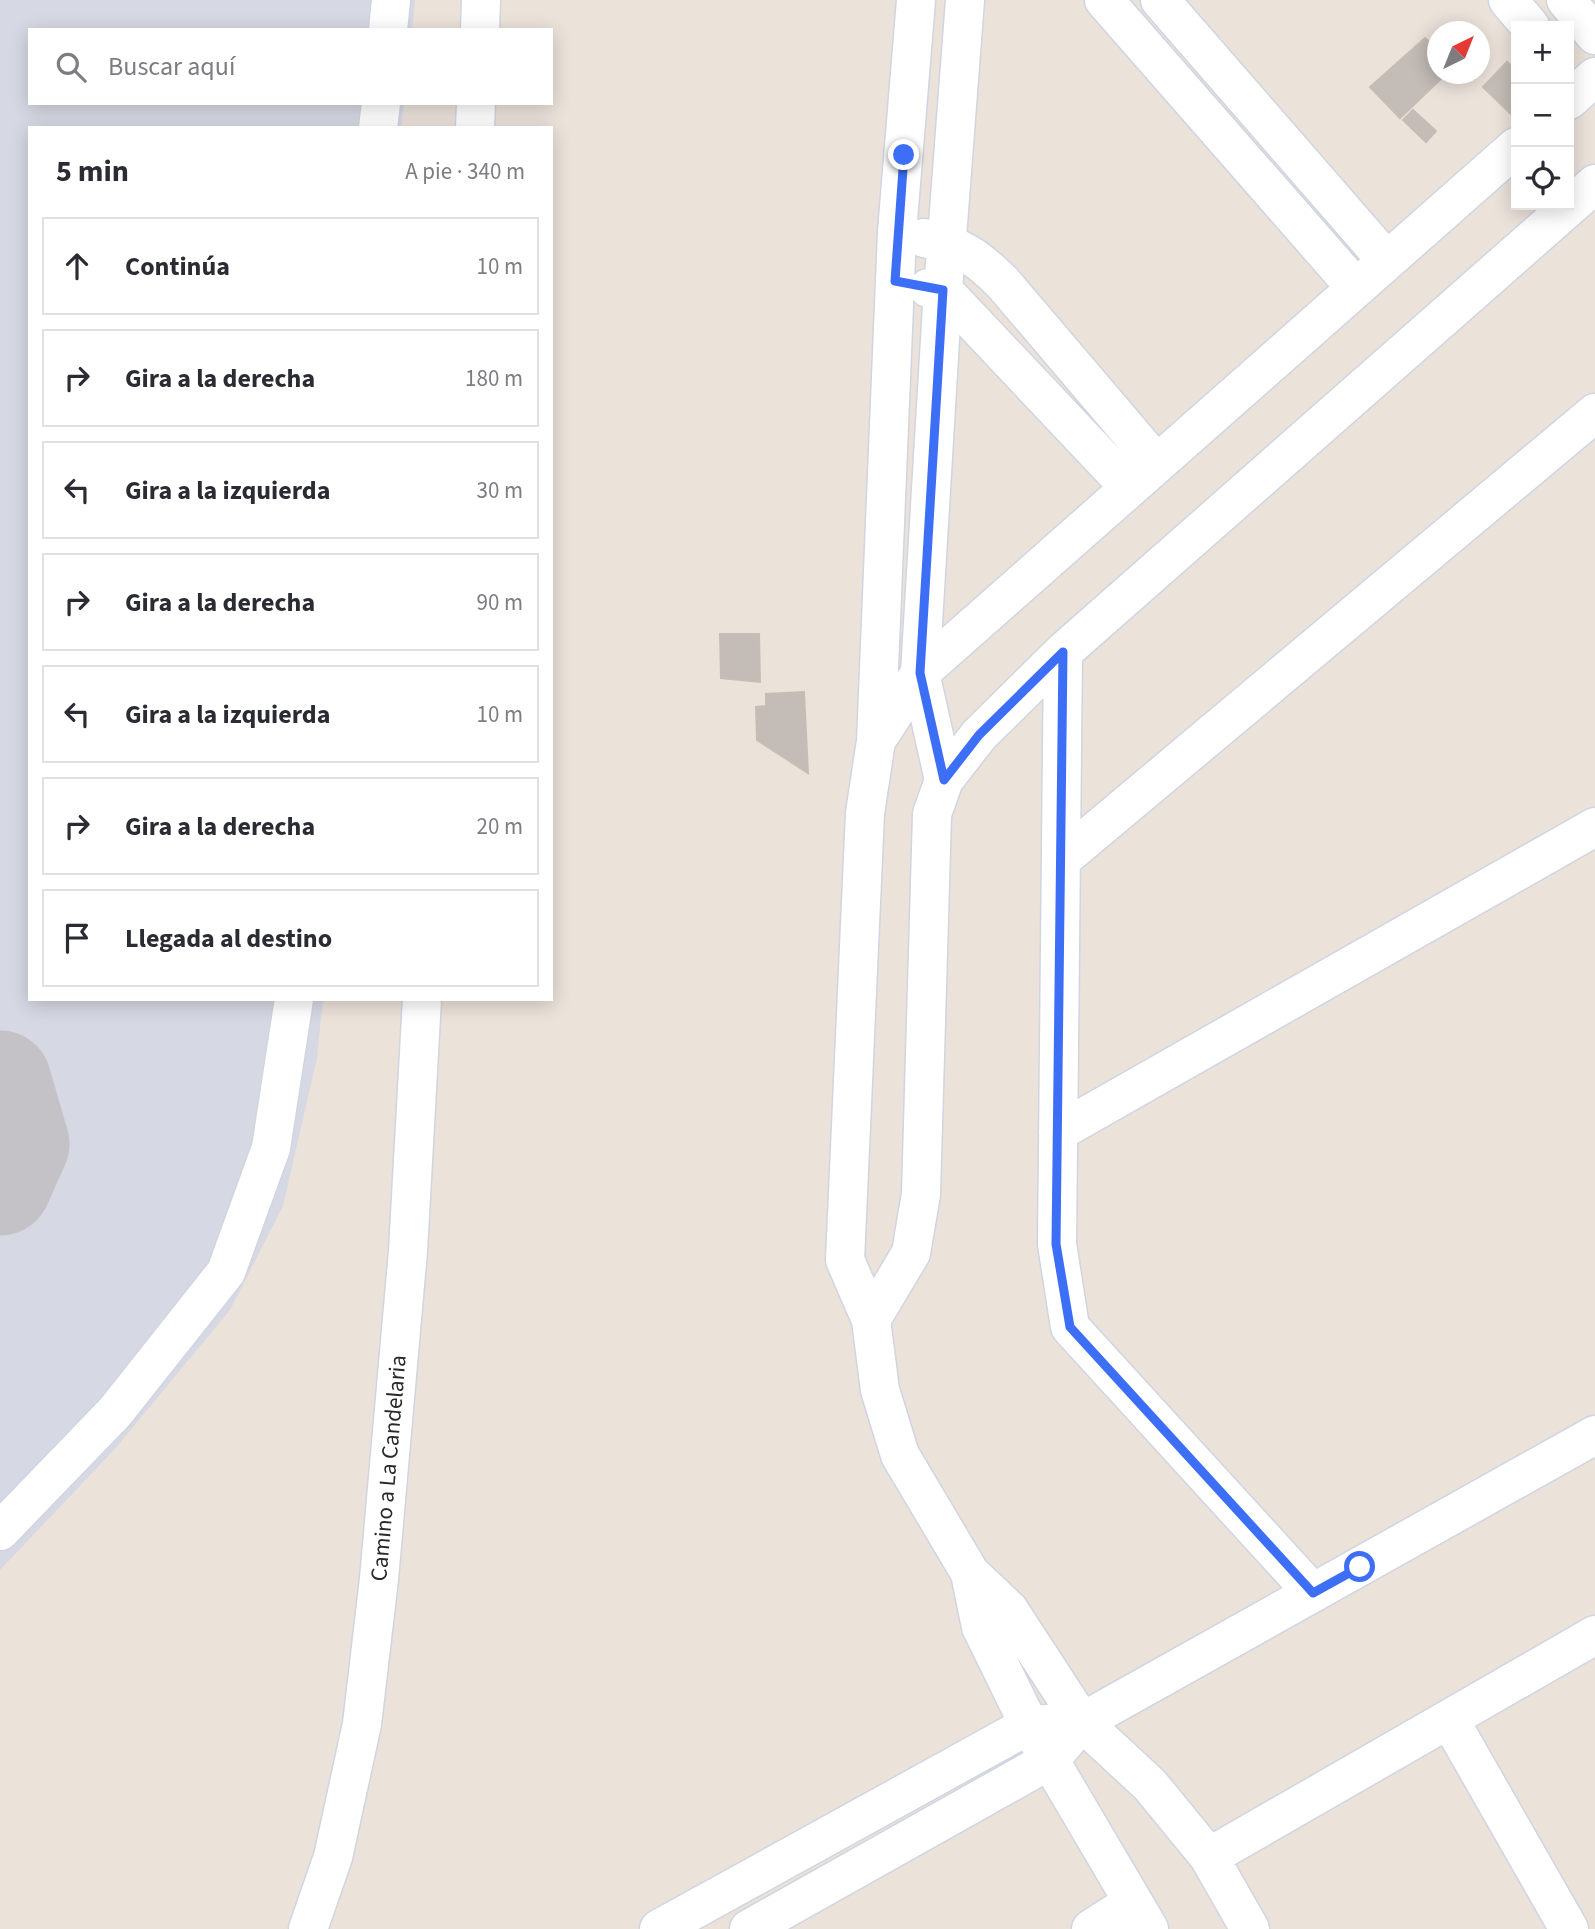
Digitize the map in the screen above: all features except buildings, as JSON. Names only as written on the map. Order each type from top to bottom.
[{"type":"street","points":[[388,28],[391,0]]},
{"type":"street","points":[[480,28],[481,0]]},
{"type":"street","points":[[916,0],[895,281],[876,741],[864,813],[845,1260],[871,1320],[880,1390],[900,1455],[970,1573],[1009,1610],[1082,1722],[1150,1785],[1209,1857],[1250,1929]]},
{"type":"street","points":[[944,780],[920,673],[943,290],[965,0]]},
{"type":"street","points":[[1104,0],[1356,288]]},
{"type":"street","points":[[1160,0],[1387,261]]},
{"type":"street","points":[[1508,0],[1526,21]]},
{"type":"street","points":[[1566,0],[1595,34]]},
{"type":"street","points":[[378,126],[381,105]]},
{"type":"street","points":[[475,126],[476,105]]},
{"type":"street","points":[[876,741],[920,673],[1511,151]]},
{"type":"street","points":[[871,1320],[911,1253],[921,1194],[929,865],[932,814],[944,780],[979,735],[1063,652],[1595,184]]},
{"type":"street","points":[[898,232],[948,243],[981,261],[1003,284],[1143,476]]},
{"type":"street","points":[[895,281],[943,290],[1143,476]]},
{"type":"street","points":[[1061,860],[1590,427]]},
{"type":"street","points":[[1063,652],[1056,1244],[1070,1327],[1313,1593]]},
{"type":"street","points":[[1058,1132],[1595,827]]},
{"type":"street","points":[[0,1531],[115,1412],[226,1272],[271,1148],[294,1001]]},
{"type":"street","name":"Camino a La Candelaria","points":[[309,1929],[333,1857],[362,1724],[379,1578],[408,1251],[422,1001]]},
{"type":"street","points":[[749,1929],[1050,1760],[1082,1722],[1595,1435]]},
{"type":"street","points":[[970,1573],[981,1627],[1029,1725],[1141,1916],[1091,1929]]},
{"type":"street","points":[[1209,1857],[1595,1634]]},
{"type":"street","points":[[1449,1719],[1569,1929]]},
{"type":"street","points":[[659,1929],[1029,1725],[1082,1722]]},
{"type":"shaded area","points":[[0,0],[415,0],[412,28],[28,28],[28,105],[404,105],[401,126],[28,126],[28,1001],[323,1001],[317,1058],[283,1206],[230,1310],[114,1450],[0,1570]]},
{"type":"taxiway","points":[[0,1082],[18,1144],[0,1184]]},
{"type":"route","points":[[904,155],[895,281],[943,290],[920,673],[944,780],[979,735],[1063,652],[1056,1244],[1070,1327],[1313,1593],[1360,1567]]}]
